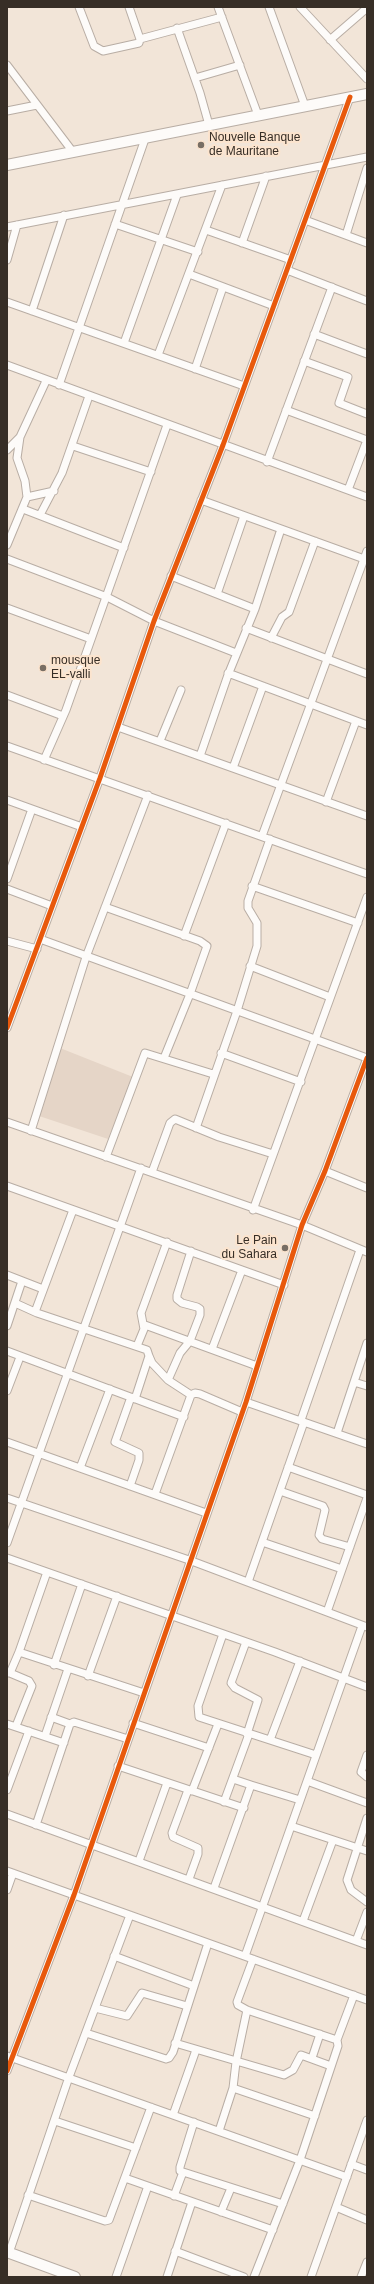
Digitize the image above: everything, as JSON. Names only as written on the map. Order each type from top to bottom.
[{"type":"street","points":[[79,7],[93,43],[100,51],[138,44],[140,39],[129,7]]},
{"type":"street","points":[[218,7],[258,116]]},
{"type":"street","points":[[268,7],[305,106]]},
{"type":"street","points":[[300,7],[367,79]]},
{"type":"street","points":[[330,40],[367,8]]},
{"type":"street","points":[[140,39],[222,16]]},
{"type":"street","points":[[176,28],[195,78],[209,126]]},
{"type":"street","points":[[7,65],[73,152]]},
{"type":"street","points":[[195,78],[240,65]]},
{"type":"street","points":[[7,165],[367,94]]},
{"type":"street","points":[[7,1028],[100,778],[154,621],[223,445],[350,97]]},
{"type":"street","points":[[7,111],[37,105]]},
{"type":"street","points":[[59,385],[145,139]]},
{"type":"street","points":[[7,227],[64,215],[177,196],[222,185],[367,157]]},
{"type":"street","points":[[346,235],[367,168]]},
{"type":"street","points":[[242,243],[266,176]]},
{"type":"street","points":[[158,355],[222,185]]},
{"type":"street","points":[[124,343],[177,196]]},
{"type":"street","points":[[32,311],[64,215]]},
{"type":"street","points":[[304,220],[367,243]]},
{"type":"street","points":[[115,224],[198,252]]},
{"type":"street","points":[[7,260],[17,225]]},
{"type":"street","points":[[206,230],[291,260]]},
{"type":"street","points":[[288,270],[367,301]]},
{"type":"street","points":[[189,274],[274,306]]},
{"type":"street","points":[[195,369],[223,287]]},
{"type":"street","points":[[267,462],[332,287]]},
{"type":"street","points":[[7,302],[244,386]]},
{"type":"street","points":[[314,334],[367,354]]},
{"type":"street","points":[[304,361],[348,377],[339,403],[367,414]]},
{"type":"street","points":[[7,365],[46,381],[367,497]]},
{"type":"street","points":[[7,545],[24,509],[27,497],[25,481],[17,458],[20,437],[46,381]]},
{"type":"street","points":[[40,515],[54,491],[72,446],[89,396]]},
{"type":"street","points":[[286,410],[367,440],[348,490]]},
{"type":"street","points":[[44,760],[63,716],[107,597],[167,424]]},
{"type":"street","points":[[7,450],[20,437]]},
{"type":"street","points":[[72,446],[151,472]]},
{"type":"street","points":[[27,497],[54,491]]},
{"type":"street","points":[[201,500],[365,560]]},
{"type":"street","points":[[24,509],[124,548]]},
{"type":"street","points":[[217,594],[244,516]]},
{"type":"street","points":[[200,756],[228,673],[255,609],[281,529]]},
{"type":"street","points":[[271,638],[282,617],[289,612],[315,542]]},
{"type":"street","points":[[262,836],[326,661],[365,560],[367,551]]},
{"type":"street","points":[[7,559],[107,597],[154,621],[236,653]]},
{"type":"street","points":[[171,576],[255,609]]},
{"type":"street","points":[[7,608],[91,639]]},
{"type":"street","points":[[246,628],[326,661],[367,674]]},
{"type":"street","points":[[228,673],[367,725]]},
{"type":"street","points":[[233,768],[263,686]]},
{"type":"street","points":[[160,742],[181,690]]},
{"type":"street","points":[[7,695],[63,716]]},
{"type":"street","points":[[326,802],[356,721]]},
{"type":"street","points":[[118,727],[367,816]]},
{"type":"street","points":[[7,746],[367,874]]},
{"type":"street","points":[[31,1131],[86,957],[148,795]]},
{"type":"street","points":[[7,800],[82,826]]},
{"type":"street","points":[[7,879],[32,809]]},
{"type":"street","points":[[184,936],[226,823]]},
{"type":"street","points":[[196,1128],[213,1074],[237,1011],[257,946],[257,923],[248,908],[252,886],[270,839]]},
{"type":"street","points":[[252,886],[358,923]]},
{"type":"street","points":[[7,889],[52,906]]},
{"type":"street","points":[[253,1210],[367,898]]},
{"type":"street","points":[[105,908],[200,941],[207,946],[190,994],[164,1058]]},
{"type":"street","points":[[7,2071],[10,2057],[74,1895],[189,1560],[246,1402],[284,1286],[302,1225],[365,1071],[367,1058],[40,939]]},
{"type":"street","points":[[7,941],[37,949]]},
{"type":"street","points":[[250,966],[330,997]]},
{"type":"street","points":[[106,1157],[144,1054],[148,1052],[213,1074]]},
{"type":"street","points":[[221,1053],[301,1082]]},
{"type":"street","points":[[152,1172],[172,1120],[178,1119],[196,1128],[273,1154]]},
{"type":"street","points":[[7,1122],[141,1168],[253,1210],[302,1225],[364,1251],[302,1421],[280,1491],[248,1582]]},
{"type":"street","points":[[7,1543],[141,1168]]},
{"type":"street","points":[[324,1172],[367,1188]]},
{"type":"street","points":[[7,1186],[120,1225],[284,1286]]},
{"type":"street","points":[[35,1312],[74,1210]]},
{"type":"street","points":[[137,1346],[144,1325],[141,1313],[167,1242]]},
{"type":"street","points":[[168,1380],[180,1353],[190,1341],[200,1309],[177,1300],[177,1295],[190,1251]]},
{"type":"street","points":[[212,1349],[242,1270]]},
{"type":"street","points":[[7,1275],[43,1289]]},
{"type":"street","points":[[7,1326],[22,1281]]},
{"type":"street","points":[[15,1303],[35,1312],[147,1350],[152,1363],[168,1380],[191,1395]]},
{"type":"street","points":[[144,1325],[257,1366]]},
{"type":"street","points":[[337,1433],[367,1345]]},
{"type":"street","points":[[7,1352],[184,1417]]},
{"type":"street","points":[[130,1486],[139,1460],[139,1453],[115,1442],[149,1356]]},
{"type":"street","points":[[7,1391],[20,1357]]},
{"type":"street","points":[[354,1382],[367,1386]]},
{"type":"street","points":[[80,1468],[110,1389]]},
{"type":"street","points":[[191,1395],[195,1393],[200,1394],[242,1412]]},
{"type":"street","points":[[155,1494],[191,1395]]},
{"type":"street","points":[[246,1402],[367,1444]]},
{"type":"street","points":[[7,1442],[206,1513]]},
{"type":"street","points":[[288,1467],[367,1495]]},
{"type":"street","points":[[280,1491],[323,1506],[325,1510],[319,1535],[322,1539],[350,1547]]},
{"type":"street","points":[[7,1498],[189,1560],[364,1626],[343,1677],[245,1956]]},
{"type":"street","points":[[327,1612],[367,1498]]},
{"type":"street","points":[[262,1542],[342,1570]]},
{"type":"street","points":[[7,1558],[300,1661],[367,1687]]},
{"type":"street","points":[[16,1726],[32,1686],[29,1681],[8,1673],[19,1652],[47,1572]]},
{"type":"street","points":[[54,1665],[82,1584]]},
{"type":"street","points":[[88,1676],[117,1596]]},
{"type":"street","points":[[223,1634],[197,1715],[201,1719],[316,1755]]},
{"type":"street","points":[[224,1802],[248,1734],[258,1700],[235,1688],[232,1683],[246,1642]]},
{"type":"street","points":[[19,1652],[54,1665],[144,1693]]},
{"type":"street","points":[[270,1740],[300,1661]]},
{"type":"street","points":[[45,1736],[68,1669]]},
{"type":"street","points":[[51,1717],[70,1724],[74,1722],[128,1739]]},
{"type":"street","points":[[133,1723],[209,1748]]},
{"type":"street","points":[[7,1724],[64,1743]]},
{"type":"street","points":[[36,1825],[70,1724]]},
{"type":"street","points":[[189,1879],[198,1854],[198,1848],[172,1835],[218,1724]]},
{"type":"street","points":[[7,1790],[29,1731]]},
{"type":"street","points":[[367,1755],[361,1772],[367,1777]]},
{"type":"street","points":[[118,1766],[244,1808]]},
{"type":"street","points":[[233,1778],[300,1800]]},
{"type":"street","points":[[306,1781],[367,1802]]},
{"type":"street","points":[[139,1862],[168,1783]]},
{"type":"street","points":[[214,1888],[251,1785]]},
{"type":"street","points":[[7,1814],[214,1888],[367,1945]]},
{"type":"street","points":[[367,1818],[356,1848],[347,1880],[351,1890],[367,1902]]},
{"type":"street","points":[[291,1826],[367,1851]]},
{"type":"street","points":[[303,1921],[333,1840]]},
{"type":"street","points":[[7,1890],[10,1872],[367,2000]]},
{"type":"street","points":[[356,1941],[367,1912]]},
{"type":"street","points":[[75,2277],[8,2253],[69,2077],[130,1915]]},
{"type":"street","points":[[86,2033],[166,2059],[171,2056],[208,1943]]},
{"type":"street","points":[[114,1956],[194,1986]]},
{"type":"street","points":[[253,1959],[237,2002],[242,2008],[337,2040]]},
{"type":"street","points":[[95,2008],[127,2016],[142,1993],[187,2006]]},
{"type":"street","points":[[254,2277],[300,2160],[338,2046],[337,2040],[354,1995]]},
{"type":"street","points":[[219,2131],[233,2088],[236,2062],[247,2010]]},
{"type":"street","points":[[312,2058],[320,2034]]},
{"type":"street","points":[[175,2043],[284,2075],[293,2070],[301,2055],[331,2066]]},
{"type":"street","points":[[173,2115],[196,2050]]},
{"type":"street","points":[[10,2057],[347,2177]]},
{"type":"street","points":[[233,2088],[315,2116]]},
{"type":"street","points":[[28,2195],[107,2221],[111,2216],[151,2107]]},
{"type":"street","points":[[311,2277],[367,2120]]},
{"type":"street","points":[[55,2121],[136,2148]]},
{"type":"street","points":[[194,2122],[180,2167],[183,2172],[283,2204]]},
{"type":"street","points":[[351,2164],[367,2170]]},
{"type":"street","points":[[174,2196],[183,2172]]},
{"type":"street","points":[[125,2178],[273,2230]]},
{"type":"street","points":[[116,2277],[148,2186]]},
{"type":"street","points":[[221,2212],[231,2188]]},
{"type":"street","points":[[167,2277],[192,2202]]},
{"type":"street","points":[[336,2207],[367,2220]]},
{"type":"street","points":[[175,2251],[244,2277]]},
{"type":"street","points":[[361,2277],[367,2262]]},
{"type":"shaded area","points":[[60,1048],[133,1077],[108,1139],[39,1116]]},
{"type":"cycle path","points":[[7,1028],[100,778],[154,621],[223,445],[350,97]]},
{"type":"cycle path","points":[[7,2071],[74,1895],[246,1402],[302,1225],[325,1171],[367,1058]]},
{"type":"place","name":"Nouvelle Banque de Mauritane","points":[[201,145]]},
{"type":"place","name":"mousque EL-valli","points":[[43,668]]},
{"type":"place","name":"Le Pain du Sahara","points":[[285,1248]]}]
